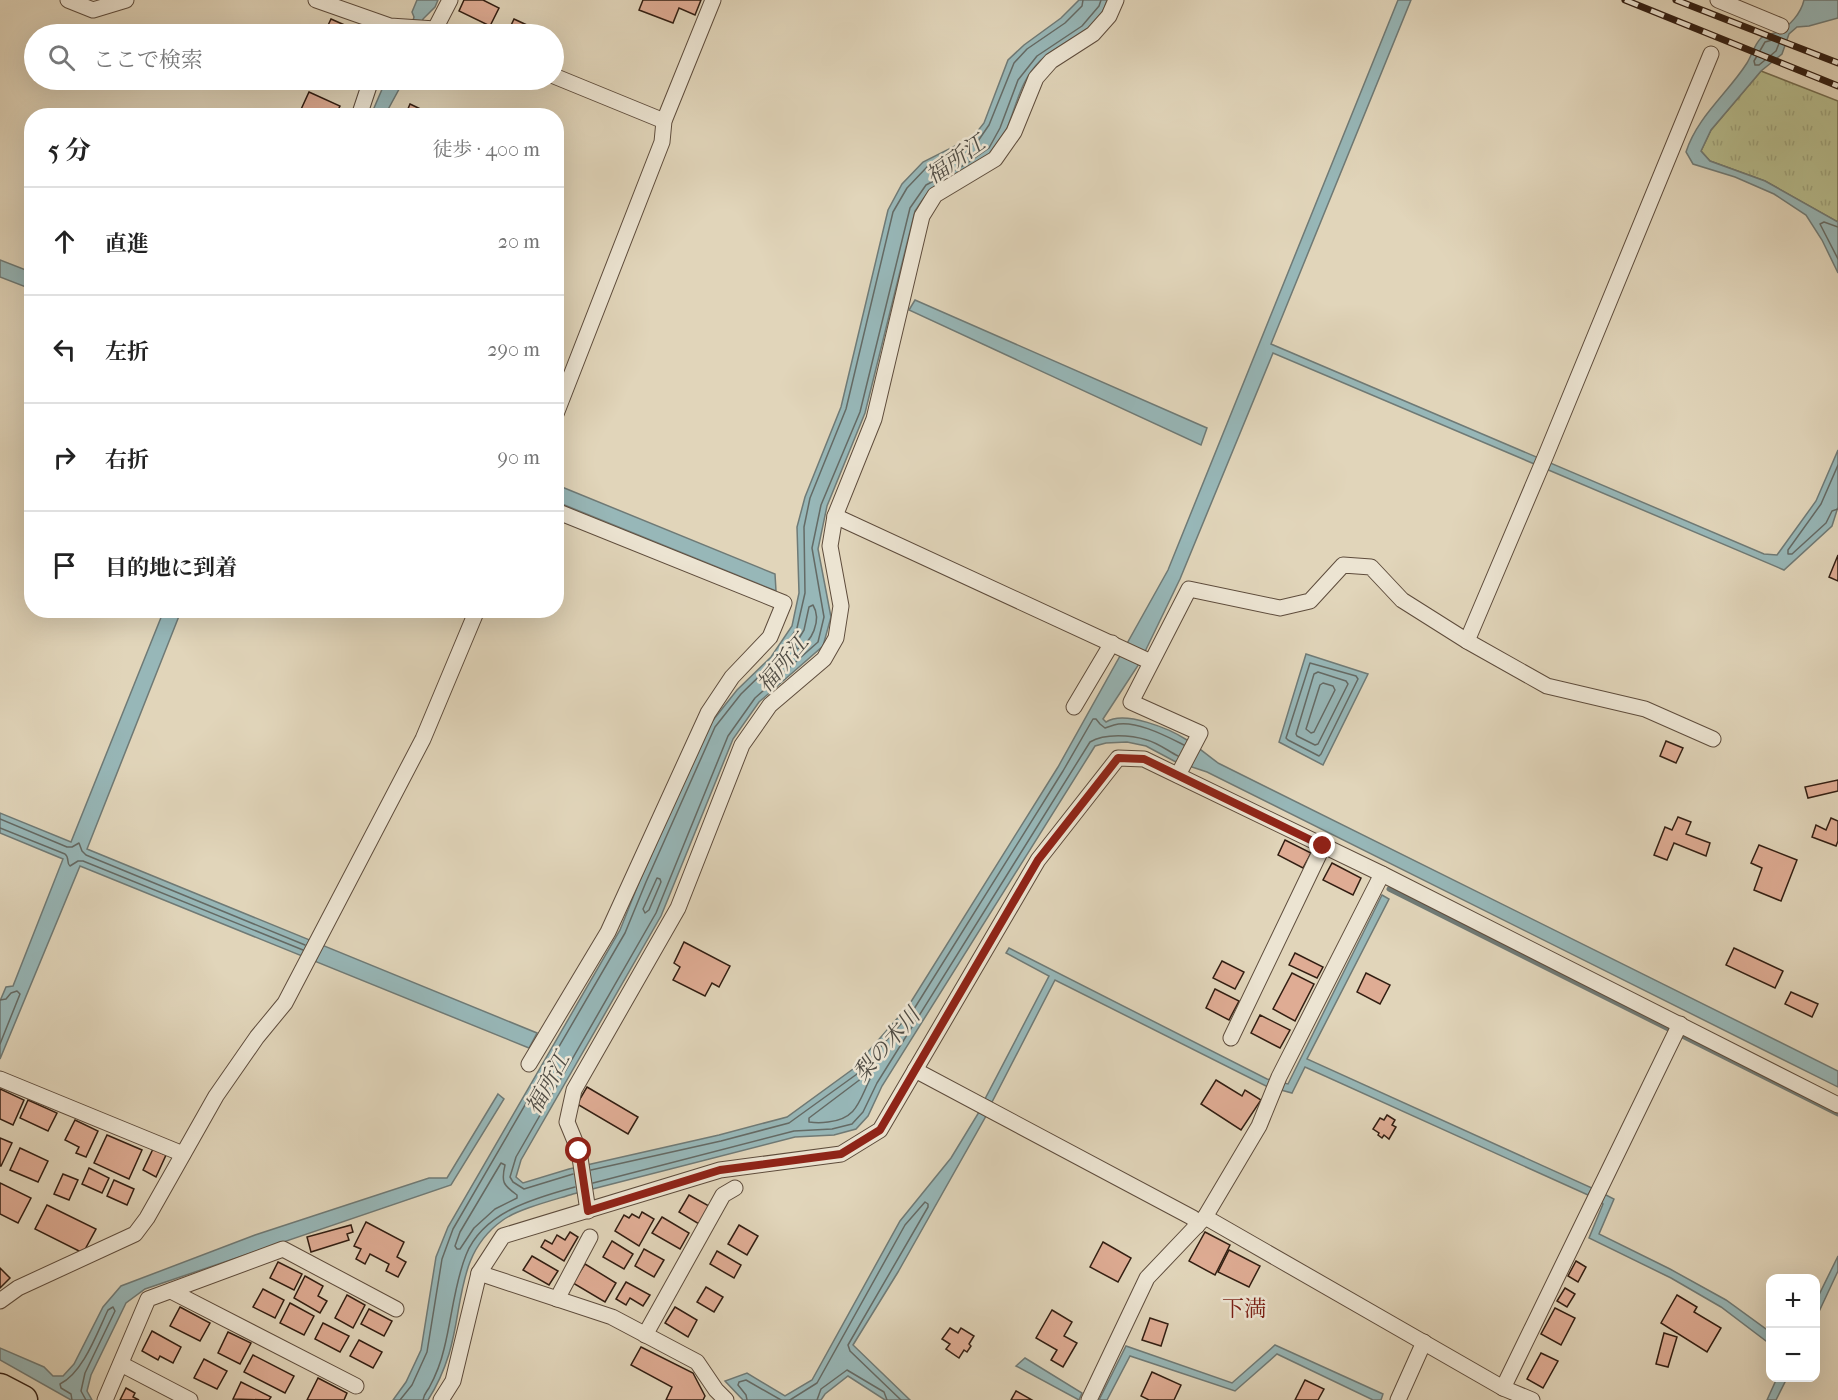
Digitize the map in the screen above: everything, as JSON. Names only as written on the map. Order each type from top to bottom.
[{"type":"highway","points":[[0,1388],[23,1400]]},
{"type":"street","points":[[68,0],[93,10],[126,0]]},
{"type":"street","points":[[316,0],[380,24]]},
{"type":"street","points":[[440,24],[450,0]]},
{"type":"street","points":[[564,393],[662,142],[664,121],[713,0]]},
{"type":"street","points":[[588,1211],[579,1151],[567,1122],[574,1090],[678,908],[742,745],[770,705],[824,659],[837,638],[841,606],[830,546],[835,516],[874,419],[922,216],[935,195],[996,159],[1014,132],[1036,78],[1051,61],[1094,34],[1109,16],[1116,0]]},
{"type":"street","points":[[1718,0],[1781,26]]},
{"type":"street","points":[[1467,641],[1711,54]]},
{"type":"street","points":[[564,80],[664,121]]},
{"type":"street","points":[[362,108],[368,90]]},
{"type":"street","points":[[530,1064],[608,932],[708,713],[732,677],[770,637],[784,603],[564,514]]},
{"type":"street","points":[[835,516],[1151,662]]},
{"type":"street","points":[[1178,775],[1200,734],[1131,702],[1189,589],[1280,608],[1310,601],[1343,566],[1371,567],[1402,600],[1467,641],[1547,686],[1645,709],[1713,739]]},
{"type":"street","points":[[0,1301],[18,1288],[135,1234],[147,1218],[216,1096],[256,1037],[285,1003],[306,965],[423,739],[474,618]]},
{"type":"street","points":[[1074,707],[1112,643]]},
{"type":"street","points":[[441,1400],[453,1382],[479,1273],[503,1236],[720,1170],[841,1154],[880,1130],[1038,860],[1118,758],[1144,759],[1178,775],[1382,874],[1838,1105]]},
{"type":"street","points":[[1231,1038],[1323,846]]},
{"type":"street","points":[[1089,1400],[1147,1278],[1201,1222],[1259,1126],[1276,1084],[1382,874]]},
{"type":"street","points":[[1503,1388],[1680,1024]]},
{"type":"street","points":[[915,1070],[1424,1342],[1503,1388],[1532,1400]]},
{"type":"street","points":[[0,1079],[183,1154]]},
{"type":"street","points":[[645,1335],[723,1195],[735,1188]]},
{"type":"street","points":[[557,1299],[590,1237]]},
{"type":"street","points":[[105,1400],[148,1299],[283,1249],[396,1309]]},
{"type":"street","points":[[479,1273],[612,1317],[697,1362],[716,1390],[726,1400]]},
{"type":"street","points":[[171,1291],[356,1386]]},
{"type":"street","points":[[1398,1400],[1424,1342]]},
{"type":"street","points":[[121,1364],[190,1400]]},
{"type":"green space","points":[[1761,71],[1838,101],[1838,222],[1765,181],[1710,161],[1701,151],[1711,130]]},
{"type":"water","points":[[417,0],[438,0],[435,7],[423,19],[422,24],[412,24],[414,17],[412,12]]},
{"type":"water","points":[[1079,0],[1107,0],[1103,12],[1088,29],[1049,54],[1032,71],[1025,81],[1002,140],[995,151],[982,162],[932,189],[915,211],[865,413],[827,506],[818,549],[831,617],[823,646],[759,702],[733,739],[661,916],[521,1160],[516,1177],[523,1183],[569,1169],[787,1117],[853,1069],[909,1005],[1058,767],[1168,570],[1398,0],[1411,0],[1271,344],[1764,554],[1777,555],[1816,501],[1838,450],[1838,507],[1832,526],[1784,570],[1273,353],[1180,579],[1139,664],[1103,719],[1106,722],[1124,718],[1147,722],[1179,736],[1218,763],[1838,1071],[1838,1087],[1207,772],[1174,761],[1146,746],[1127,742],[1106,743],[1095,746],[882,1086],[868,1116],[856,1129],[834,1135],[795,1137],[573,1194],[536,1205],[503,1220],[488,1233],[469,1264],[449,1354],[428,1400],[393,1400],[406,1382],[421,1350],[436,1257],[448,1227],[620,930],[710,724],[737,690],[771,657],[792,626],[799,593],[797,527],[805,497],[841,407],[888,210],[902,184],[923,162],[973,137],[984,123],[1008,60],[1024,45],[1061,18]]},
{"type":"water","points":[[1804,0],[1838,0],[1838,18],[1797,27],[1789,34],[1782,54],[1761,71],[1711,130],[1701,151],[1710,161],[1765,181],[1838,222],[1838,273],[1822,240],[1806,215],[1774,194],[1735,177],[1693,164],[1686,152],[1698,128],[1747,63],[1761,38],[1787,26],[1798,14]]},
{"type":"water","points":[[382,90],[399,90],[389,108],[374,108]]},
{"type":"water","points":[[0,260],[24,269],[24,286],[0,277]]},
{"type":"water","points":[[915,300],[1207,428],[1201,445],[909,310]]},
{"type":"water","points":[[564,488],[775,574],[776,591],[564,505]]},
{"type":"water","points":[[161,618],[178,618],[87,849],[537,1033],[529,1048],[80,866],[0,1059],[0,1001],[6,987],[13,986],[63,859],[0,833],[0,813],[71,842]]},
{"type":"water","points":[[1306,654],[1368,674],[1323,765],[1279,742]]},
{"type":"water","points":[[1382,895],[1389,899],[1307,1059],[1592,1188],[1588,1195],[1305,1067],[1292,1093],[1266,1086],[1055,980],[992,1102],[985,1099],[1049,976],[1006,953],[1009,948],[1267,1079],[1288,1084]]},
{"type":"water","points":[[498,1094],[504,1099],[451,1185],[145,1289],[126,1303],[91,1375],[87,1391],[92,1400],[71,1400],[0,1360],[0,1348],[44,1367],[53,1376],[63,1376],[74,1364],[103,1307],[121,1286],[255,1235],[429,1178],[447,1178]]},
{"type":"water","points":[[979,1112],[986,1116],[898,1272],[853,1345],[910,1400],[885,1400],[848,1376],[825,1394],[821,1400],[743,1400],[725,1381],[747,1373],[785,1396],[812,1380],[900,1221],[951,1158]]},
{"type":"water","points":[[1604,1194],[1614,1199],[1599,1234],[1726,1300],[1766,1329],[1766,1341],[1721,1307],[1671,1278],[1589,1238],[1603,1204],[1601,1202]]},
{"type":"water","points":[[1838,1256],[1838,1271],[1820,1309],[1820,1293]]},
{"type":"water","points":[[1275,1345],[1383,1394],[1381,1400],[1373,1400],[1277,1354],[1235,1391],[1130,1356],[1107,1400],[1099,1400],[1126,1346],[1232,1383]]},
{"type":"water","points":[[1025,1358],[1082,1393],[1079,1400],[1016,1366]]},
{"type":"water","points":[[1775,1382],[1785,1382],[1776,1400],[1767,1400]]},
{"type":"building","points":[[464,0],[483,0],[499,8],[491,24],[486,24],[459,11]]},
{"type":"building","points":[[643,0],[701,0],[695,15],[679,8],[673,23],[639,10]]},
{"type":"building","points":[[331,19],[342,24],[329,24]]},
{"type":"building","points":[[514,19],[525,24],[512,24]]},
{"type":"building","points":[[309,92],[340,106],[339,108],[302,108]]},
{"type":"building","points":[[1838,555],[1838,581],[1829,577]]},
{"type":"building","points":[[1666,741],[1683,748],[1676,763],[1660,756]]},
{"type":"building","points":[[1838,780],[1838,791],[1808,798],[1805,787]]},
{"type":"building","points":[[1678,817],[1691,822],[1686,834],[1710,843],[1706,856],[1674,843],[1667,860],[1654,855],[1665,827],[1672,830]]},
{"type":"building","points":[[1831,818],[1838,821],[1836,846],[1812,837],[1816,825],[1826,830]]},
{"type":"building","points":[[1285,840],[1311,853],[1303,868],[1278,855]]},
{"type":"building","points":[[1759,845],[1797,860],[1781,901],[1754,890],[1762,868],[1751,863]]},
{"type":"building","points":[[1332,863],[1361,878],[1353,895],[1323,880]]},
{"type":"building","points":[[684,942],[730,966],[719,987],[712,983],[705,996],[673,980],[680,967],[674,963]]},
{"type":"building","points":[[1734,948],[1783,971],[1775,988],[1726,965]]},
{"type":"building","points":[[1295,953],[1323,967],[1317,978],[1289,965]]},
{"type":"building","points":[[1222,961],[1244,972],[1235,989],[1213,978]]},
{"type":"building","points":[[1292,973],[1314,984],[1295,1021],[1273,1009]]},
{"type":"building","points":[[1366,973],[1390,985],[1380,1004],[1357,992]]},
{"type":"building","points":[[1215,989],[1239,1001],[1229,1020],[1206,1008]]},
{"type":"building","points":[[1791,992],[1818,1004],[1812,1017],[1785,1004]]},
{"type":"building","points":[[1260,1015],[1290,1030],[1280,1048],[1251,1033]]},
{"type":"building","points":[[1216,1080],[1242,1096],[1245,1090],[1261,1100],[1241,1130],[1201,1104]]},
{"type":"building","points":[[587,1087],[638,1117],[628,1134],[577,1104]]},
{"type":"building","points":[[0,1089],[24,1100],[13,1125],[0,1119]]},
{"type":"building","points":[[28,1100],[57,1113],[48,1131],[20,1118]]},
{"type":"building","points":[[1387,1115],[1395,1120],[1392,1125],[1396,1127],[1389,1139],[1384,1135],[1382,1138],[1373,1129],[1380,1118],[1384,1120]]},
{"type":"building","points":[[75,1120],[98,1131],[86,1157],[76,1153],[79,1147],[65,1140]]},
{"type":"building","points":[[107,1135],[142,1150],[129,1179],[94,1163]]},
{"type":"building","points":[[0,1138],[12,1143],[1,1166],[0,1166]]},
{"type":"building","points":[[20,1148],[48,1161],[38,1182],[10,1170]]},
{"type":"building","points":[[153,1149],[166,1155],[156,1177],[143,1170]]},
{"type":"building","points":[[89,1168],[109,1178],[102,1193],[82,1184]]},
{"type":"building","points":[[63,1174],[78,1180],[69,1200],[54,1194]]},
{"type":"building","points":[[114,1180],[134,1189],[127,1205],[107,1196]]},
{"type":"building","points":[[0,1183],[31,1198],[18,1223],[0,1214]]},
{"type":"building","points":[[689,1195],[709,1206],[699,1224],[679,1212]]},
{"type":"building","points":[[47,1205],[96,1229],[83,1253],[35,1229]]},
{"type":"building","points":[[642,1212],[654,1219],[639,1246],[615,1231],[624,1215],[629,1218],[632,1214],[639,1218]]},
{"type":"building","points":[[662,1217],[689,1233],[680,1249],[652,1233]]},
{"type":"building","points":[[366,1222],[404,1242],[397,1257],[406,1262],[398,1277],[386,1271],[389,1264],[370,1254],[365,1264],[356,1259],[361,1249],[354,1246]]},
{"type":"building","points":[[351,1225],[353,1232],[347,1234],[349,1240],[311,1252],[307,1237]]},
{"type":"building","points":[[739,1225],[758,1236],[747,1255],[728,1244]]},
{"type":"building","points":[[570,1232],[578,1237],[564,1261],[541,1247],[545,1240],[552,1244],[557,1235],[565,1240]]},
{"type":"building","points":[[1205,1232],[1230,1245],[1215,1275],[1189,1261]]},
{"type":"building","points":[[612,1241],[633,1254],[624,1269],[603,1257]]},
{"type":"building","points":[[1103,1242],[1131,1258],[1118,1282],[1090,1267]]},
{"type":"building","points":[[644,1249],[664,1260],[654,1277],[635,1266]]},
{"type":"building","points":[[1229,1250],[1260,1266],[1249,1287],[1218,1272]]},
{"type":"building","points":[[717,1251],[741,1265],[734,1278],[710,1264]]},
{"type":"building","points":[[532,1256],[558,1271],[549,1285],[523,1270]]},
{"type":"building","points":[[1576,1261],[1586,1267],[1578,1282],[1568,1276]]},
{"type":"building","points":[[278,1262],[302,1274],[294,1290],[270,1278]]},
{"type":"building","points":[[585,1264],[616,1283],[605,1302],[573,1283]]},
{"type":"building","points":[[0,1268],[10,1278],[0,1288]]},
{"type":"building","points":[[305,1276],[323,1286],[318,1296],[327,1301],[320,1313],[294,1298]]},
{"type":"building","points":[[626,1282],[650,1295],[643,1306],[630,1298],[626,1305],[616,1299]]},
{"type":"building","points":[[706,1287],[723,1297],[714,1312],[697,1302]]},
{"type":"building","points":[[1565,1288],[1575,1294],[1567,1307],[1557,1301]]},
{"type":"building","points":[[263,1289],[284,1300],[275,1318],[253,1307]]},
{"type":"building","points":[[347,1295],[365,1305],[353,1328],[335,1318]]},
{"type":"building","points":[[1677,1295],[1697,1307],[1694,1312],[1721,1328],[1707,1352],[1661,1323]]},
{"type":"building","points":[[290,1303],[314,1316],[304,1335],[280,1323]]},
{"type":"building","points":[[180,1307],[210,1323],[200,1341],[170,1326]]},
{"type":"building","points":[[675,1307],[697,1320],[688,1337],[665,1323]]},
{"type":"building","points":[[1555,1308],[1575,1318],[1561,1345],[1541,1334]]},
{"type":"building","points":[[369,1309],[392,1321],[384,1336],[361,1324]]},
{"type":"building","points":[[1052,1310],[1072,1322],[1064,1336],[1077,1343],[1063,1367],[1051,1360],[1057,1350],[1036,1338]]},
{"type":"building","points":[[1150,1318],[1168,1324],[1161,1346],[1142,1340]]},
{"type":"building","points":[[323,1323],[349,1336],[340,1352],[315,1339]]},
{"type":"building","points":[[950,1328],[958,1333],[961,1328],[974,1336],[967,1352],[964,1350],[959,1358],[946,1349],[950,1344],[942,1339]]},
{"type":"building","points":[[152,1331],[181,1347],[173,1363],[160,1356],[158,1360],[142,1351]]},
{"type":"building","points":[[228,1332],[251,1343],[240,1364],[218,1353]]},
{"type":"building","points":[[1664,1333],[1677,1337],[1668,1367],[1656,1364]]},
{"type":"building","points":[[359,1340],[382,1352],[373,1368],[350,1356]]},
{"type":"building","points":[[641,1347],[693,1373],[705,1396],[703,1400],[666,1400],[672,1387],[631,1365]]},
{"type":"building","points":[[1541,1353],[1558,1361],[1543,1388],[1527,1379]]},
{"type":"building","points":[[253,1355],[294,1376],[285,1393],[244,1372]]},
{"type":"building","points":[[204,1359],[227,1371],[217,1389],[194,1378]]},
{"type":"building","points":[[1152,1372],[1181,1385],[1174,1400],[1149,1400],[1141,1396]]},
{"type":"building","points":[[318,1378],[347,1393],[344,1400],[307,1400]]},
{"type":"building","points":[[1305,1380],[1324,1389],[1318,1400],[1295,1400]]},
{"type":"building","points":[[241,1382],[271,1397],[269,1400],[233,1399]]},
{"type":"building","points":[[126,1388],[135,1393],[133,1397],[139,1400],[120,1400]]},
{"type":"building","points":[[1016,1391],[1032,1400],[1011,1400]]},
{"type":"waterway","points":[[1389,889],[1838,1114]]},
{"type":"railway","points":[[1625,0],[1838,86]]},
{"type":"railway","points":[[1676,0],[1838,63]]},
{"type":"district","name":"下満","points":[[1244,1308]]},
{"type":"route","points":[[579,1151],[588,1211],[720,1170],[841,1154],[880,1130],[1038,860],[1118,758],[1144,759],[1323,846]]},
{"type":"water label","name":"福所江","points":[[955,159]]},
{"type":"water label","name":"福所江","points":[[782,663]]},
{"type":"water label","name":"梨の木川","points":[[886,1044]]},
{"type":"water label","name":"福所江","points":[[547,1083]]}]
